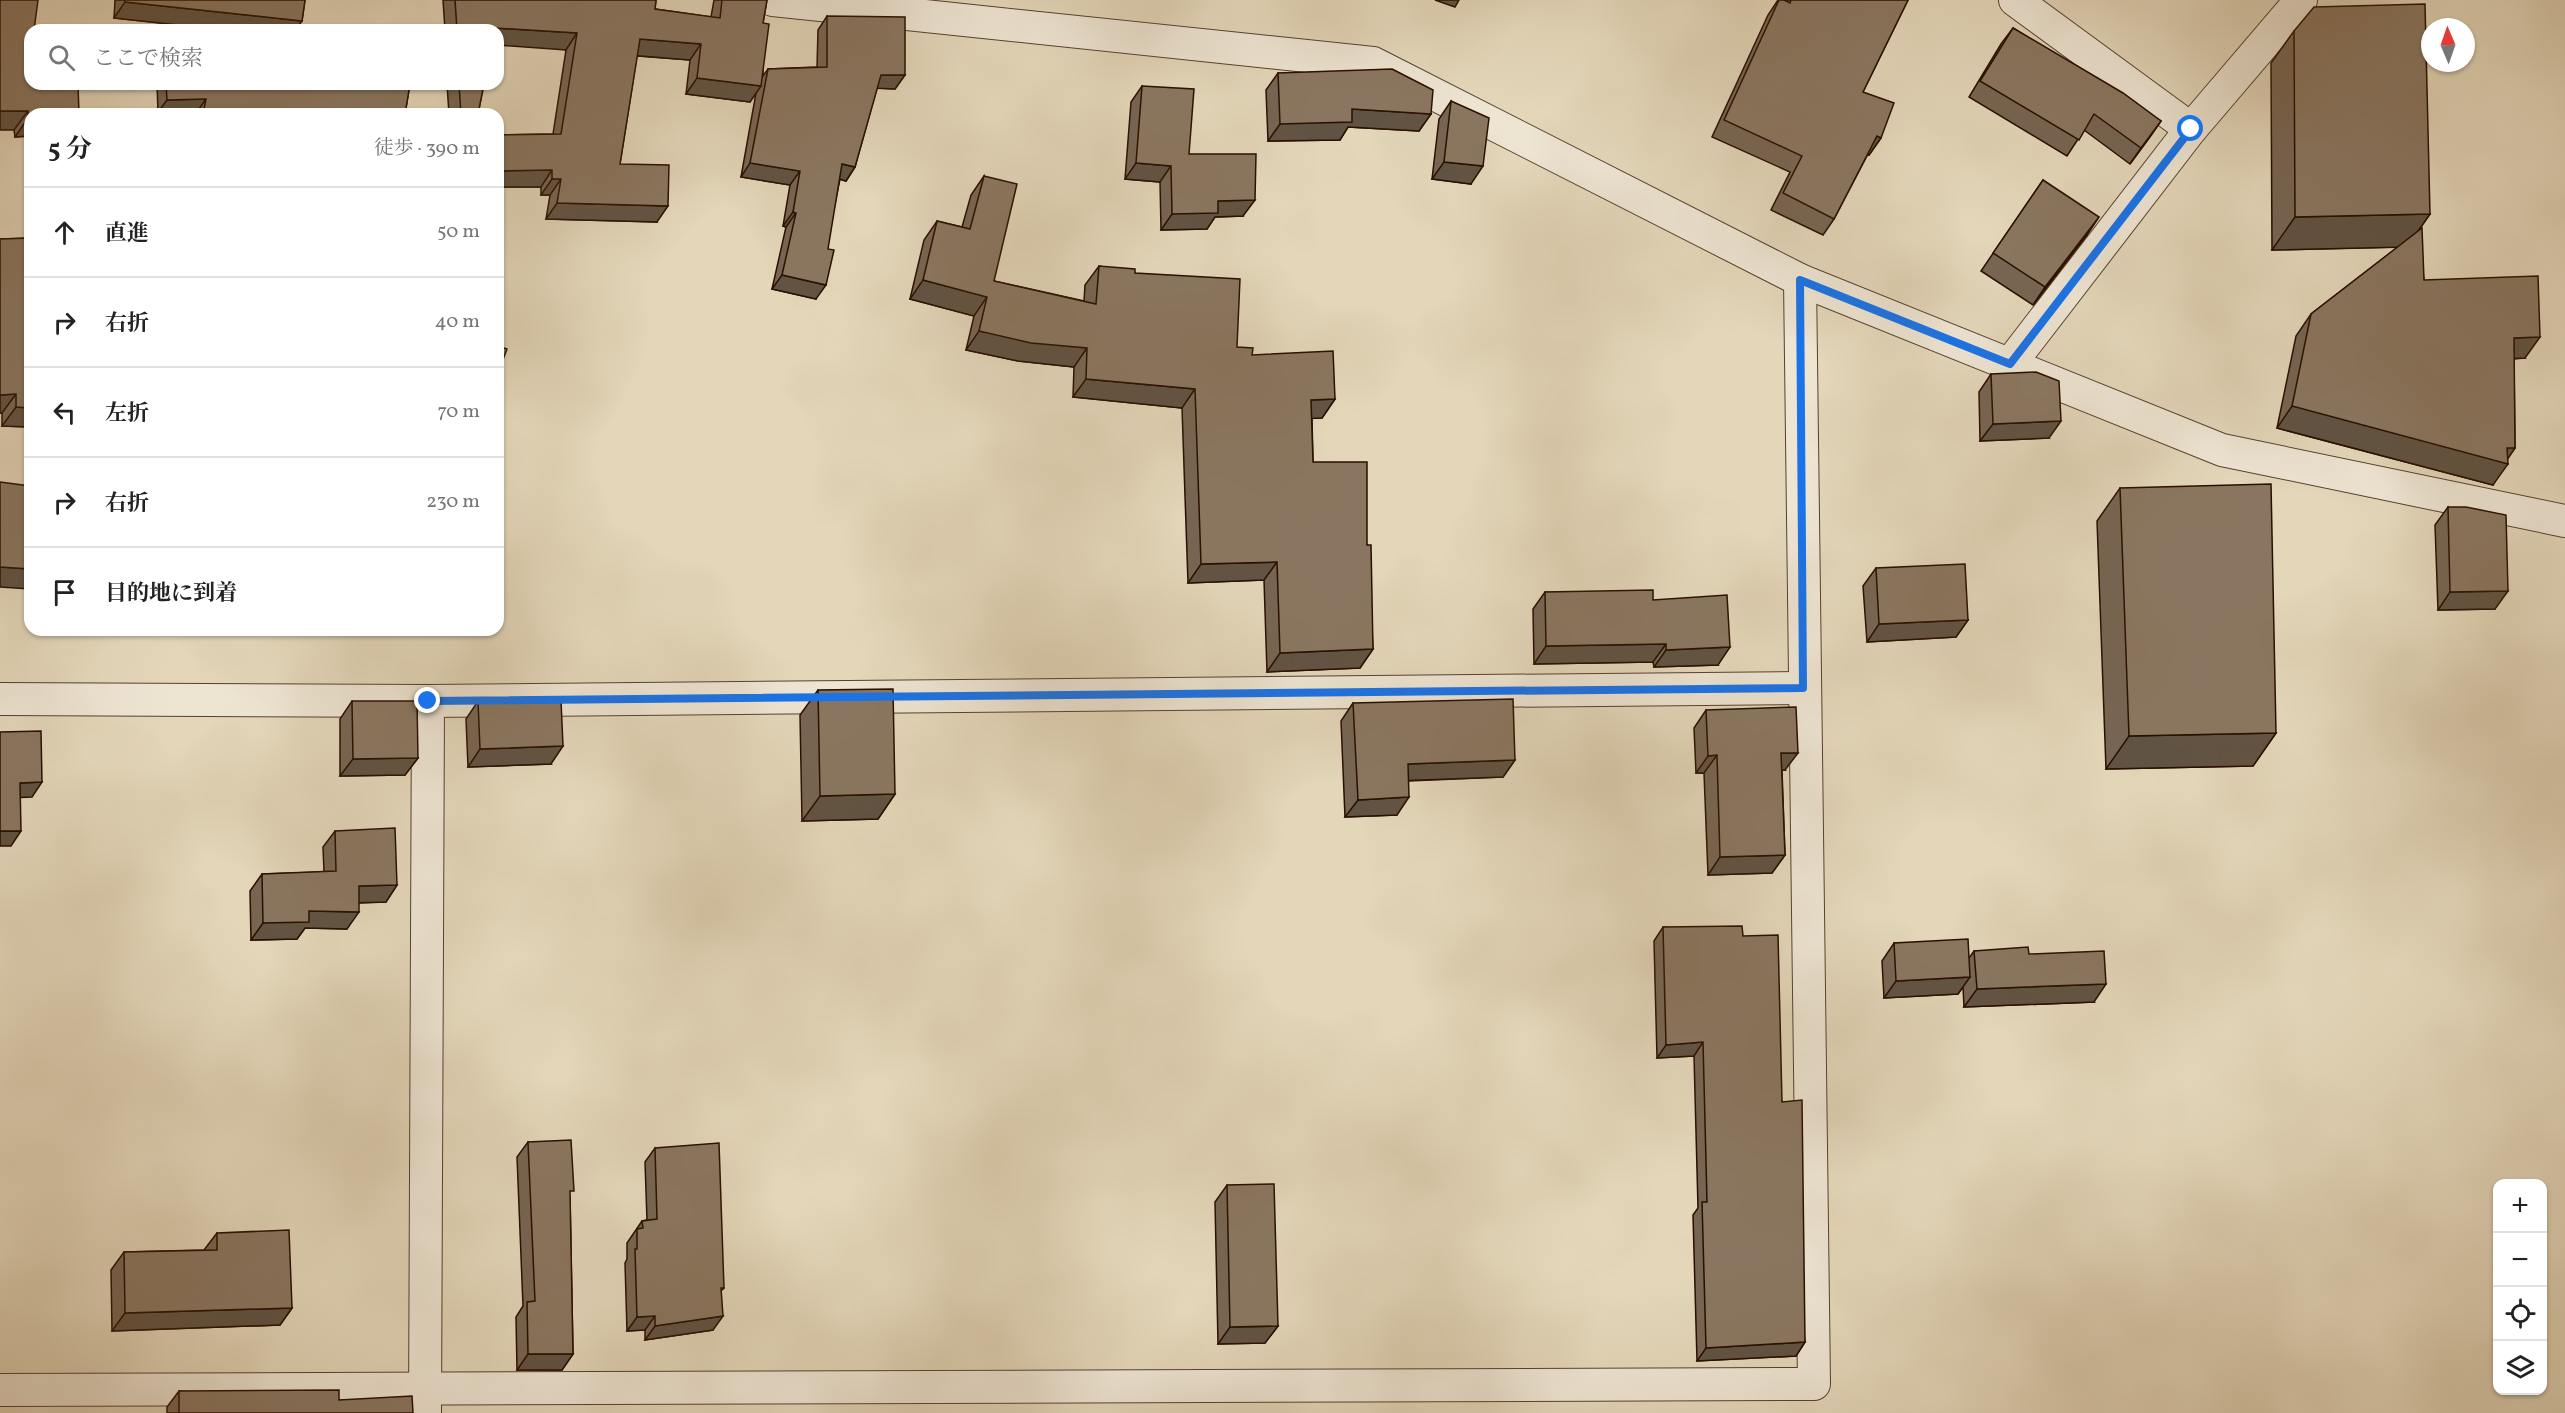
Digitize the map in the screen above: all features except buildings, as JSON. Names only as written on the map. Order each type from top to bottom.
[{"type":"street","points":[[773,0],[1373,63],[1800,280],[2222,450],[2565,521]]},
{"type":"street","points":[[2015,0],[2191,129]]},
{"type":"street","points":[[2010,364],[2191,129],[2301,0]]},
{"type":"street","points":[[0,1390],[425,1400],[1814,1384],[1803,688],[1800,280]]},
{"type":"street","points":[[0,699],[428,701],[1803,688]]},
{"type":"street","points":[[425,1400],[428,701]]},
{"type":"route","points":[[428,701],[1803,688],[1800,280],[2010,364],[2191,129]]}]
